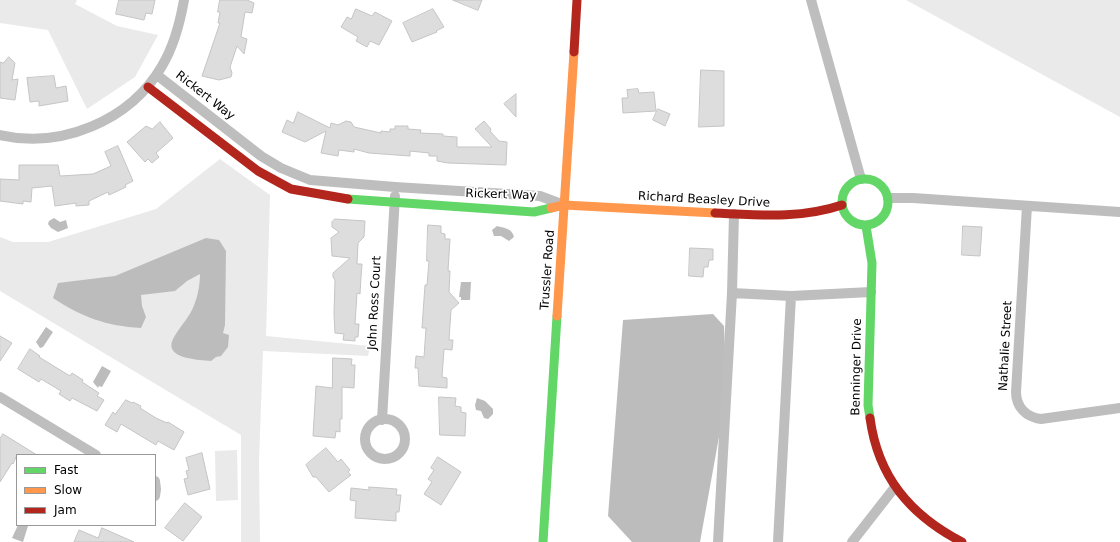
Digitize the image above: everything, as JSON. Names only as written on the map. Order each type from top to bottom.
[{"type":"street","points":[[0,135],[25,139],[60,136],[85,129],[108,119],[132,102],[148,87],[157,75],[170,50],[180,20],[184,0]]},
{"type":"street","name":"Trussler Road","points":[[543,542],[577,0]]},
{"type":"street","points":[[811,0],[861,179]]},
{"type":"street","name":"Rickert Way","points":[[157,75],[261,156],[280,168],[310,180],[395,188],[540,196],[564,205]]},
{"type":"street","name":"Rickert Way","points":[[148,87],[258,171],[291,188],[336,198],[534,212],[564,205]]},
{"type":"street","points":[[861,179],[871,180],[879,184],[885,191],[888,198],[887,209],[883,217],[876,223],[866,226],[850,220],[845,214],[842,205],[842,196],[846,188],[853,182],[861,179]]},
{"type":"street","name":"John Ross Court","points":[[382,420],[395,188]]},
{"type":"street","points":[[888,198],[913,198],[1120,212]]},
{"type":"street","name":"Richard Beasley Drive","points":[[564,205],[799,216],[820,213],[842,205]]},
{"type":"street","name":"Nathalie Street","points":[[1027,206],[1016,392],[1018,404],[1029,415],[1041,419],[1120,408]]},
{"type":"street","points":[[718,542],[732,294],[734,214]]},
{"type":"street","name":"Benninger Drive","points":[[866,226],[872,263],[868,417],[873,440],[879,457],[895,487],[908,503],[928,522],[962,542]]},
{"type":"street","points":[[732,294],[791,296],[871,292]]},
{"type":"street","points":[[778,542],[791,296]]},
{"type":"street","points":[[0,397],[94,454]]},
{"type":"street","points":[[852,542],[895,487]]},
{"type":"shaded area","points":[[0,0],[77,0],[75,4],[117,26],[158,35],[135,77],[87,109],[48,30],[0,23]]},
{"type":"shaded area","points":[[906,0],[1120,0],[1120,117]]},
{"type":"shaded area","points":[[220,159],[270,195],[266,336],[370,346],[368,356],[263,351],[259,461],[260,542],[241,542],[241,435],[0,291],[0,237],[13,242],[48,242],[156,209]]},
{"type":"shaded area","points":[[54,218],[60,222],[66,220],[68,228],[58,232],[51,228],[48,224],[49,221]]},
{"type":"shaded area","points":[[497,226],[510,230],[514,237],[509,241],[501,236],[494,236],[492,230]]},
{"type":"shaded area","points":[[206,238],[219,240],[226,251],[225,325],[223,333],[229,335],[228,347],[221,356],[216,357],[211,361],[184,357],[173,351],[171,346],[175,335],[194,306],[198,293],[200,274],[187,281],[175,291],[141,295],[142,306],[146,317],[141,328],[105,323],[84,315],[53,298],[58,283],[115,276]]},
{"type":"shaded area","points":[[461,282],[471,282],[470,300],[461,300],[461,297],[459,297]]},
{"type":"shaded area","points":[[713,314],[724,326],[726,398],[700,542],[632,542],[608,516],[623,320]]},
{"type":"shaded area","points":[[46,327],[53,332],[43,347],[40,348],[36,342]]},
{"type":"shaded area","points":[[102,366],[111,371],[102,387],[99,386],[98,388],[93,382]]},
{"type":"shaded area","points":[[477,398],[485,401],[493,409],[493,414],[488,419],[484,418],[481,411],[476,410],[475,405]]},
{"type":"shaded area","points":[[237,450],[238,500],[216,501],[215,451]]},
{"type":"shaded area","points":[[18,526],[28,526],[23,542],[12,538]]},
{"type":"building","points":[[119,0],[155,0],[152,14],[146,13],[144,20],[116,14]]},
{"type":"building","points":[[220,0],[247,0],[254,3],[252,13],[245,12],[241,37],[247,39],[244,54],[237,46],[230,67],[232,73],[231,77],[219,80],[202,76],[220,23],[218,23],[220,12],[218,12]]},
{"type":"building","points":[[453,0],[482,0],[478,10]]},
{"type":"building","points":[[356,9],[372,16],[375,12],[392,21],[379,45],[370,41],[367,47],[356,41],[358,37],[341,27],[347,17],[351,19]]},
{"type":"building","points":[[433,9],[444,27],[436,31],[437,32],[412,42],[403,23]]},
{"type":"building","points":[[9,57],[15,63],[12,80],[18,79],[15,100],[0,98],[0,62],[3,63]]},
{"type":"building","points":[[701,70],[724,71],[724,126],[699,127]]},
{"type":"building","points":[[54,76],[56,88],[66,86],[68,101],[39,106],[39,101],[30,102],[27,78]]},
{"type":"building","points":[[638,89],[639,93],[654,92],[656,111],[623,113],[622,98],[628,98],[627,90]]},
{"type":"building","points":[[516,94],[516,117],[504,104]]},
{"type":"building","points":[[658,109],[670,114],[665,126],[653,120]]},
{"type":"building","points":[[298,112],[330,128],[331,123],[338,125],[346,121],[351,122],[354,127],[381,133],[381,131],[390,132],[390,129],[395,129],[395,126],[408,126],[408,129],[421,130],[420,133],[443,134],[443,136],[457,137],[457,147],[492,147],[475,129],[484,121],[499,141],[507,142],[506,165],[448,163],[437,161],[437,156],[429,156],[429,153],[410,151],[410,156],[369,153],[354,149],[354,152],[339,150],[338,156],[321,153],[326,131],[305,142],[282,132],[287,120],[293,123]]},
{"type":"building","points":[[160,122],[173,138],[156,153],[159,157],[152,163],[148,159],[145,162],[127,142],[146,126],[152,129]]},
{"type":"building","points":[[118,146],[133,181],[125,185],[126,187],[109,195],[108,192],[89,201],[89,205],[76,206],[76,203],[55,206],[52,186],[32,188],[31,202],[23,201],[23,204],[0,201],[0,179],[19,180],[19,165],[58,165],[60,176],[93,174],[111,166],[105,152]]},
{"type":"building","points":[[335,219],[365,221],[364,237],[358,243],[357,264],[362,264],[360,294],[357,293],[355,324],[359,324],[358,337],[355,337],[355,341],[343,340],[344,334],[335,333],[335,280],[333,273],[350,258],[332,256],[331,238],[339,232],[332,227],[332,222]]},
{"type":"building","points":[[428,225],[441,226],[441,233],[445,234],[445,239],[450,239],[448,271],[450,271],[449,292],[459,303],[451,310],[449,340],[453,340],[452,350],[444,349],[442,377],[447,378],[447,388],[419,386],[418,368],[415,368],[416,356],[424,357],[426,328],[422,328],[425,285],[427,285],[429,261],[427,261]]},
{"type":"building","points":[[963,226],[982,227],[980,256],[962,255]]},
{"type":"building","points":[[690,248],[713,249],[713,260],[709,260],[708,267],[704,267],[703,277],[689,276]]},
{"type":"building","points":[[0,336],[12,343],[0,361]]},
{"type":"building","points":[[30,349],[40,356],[39,357],[70,376],[72,373],[83,380],[82,382],[99,393],[97,396],[104,400],[97,411],[72,398],[70,401],[59,394],[61,391],[41,379],[39,382],[18,369]]},
{"type":"building","points":[[333,358],[352,359],[351,365],[355,365],[354,388],[342,387],[342,419],[340,419],[340,432],[336,431],[335,438],[313,436],[316,386],[332,388]]},
{"type":"building","points":[[439,397],[456,398],[455,406],[461,407],[461,412],[466,413],[465,436],[440,435]]},
{"type":"building","points":[[126,400],[141,406],[140,408],[156,418],[167,423],[168,422],[184,432],[174,450],[158,441],[156,445],[121,424],[117,432],[105,425],[113,412],[115,414]]},
{"type":"building","points":[[3,434],[35,454],[16,454],[13,464],[12,463],[0,482],[0,439]]},
{"type":"building","points":[[326,448],[338,462],[341,459],[350,470],[348,472],[351,475],[329,492],[316,477],[313,477],[306,465]]},
{"type":"building","points":[[202,453],[210,489],[188,495],[184,479],[188,478],[186,471],[189,470],[186,458]]},
{"type":"building","points":[[438,457],[461,472],[441,505],[424,494],[432,482],[428,479],[434,470],[431,468]]},
{"type":"building","points":[[369,487],[397,489],[396,495],[401,495],[399,512],[396,512],[396,521],[355,518],[356,501],[350,500],[351,488],[369,490]]},
{"type":"building","points":[[185,503],[202,517],[183,541],[165,528]]},
{"type":"building","points":[[102,528],[134,542],[74,542],[79,530],[98,538]]},
{"type":"traffic: fast","points":[[861,179],[869,179],[878,183],[884,189],[888,202],[884,215],[878,221],[869,225],[861,225],[852,221],[846,215],[842,206],[842,198],[846,189],[852,183],[861,179]]},
{"type":"traffic: fast","points":[[348,199],[534,212],[551,208]]},
{"type":"traffic: fast","points":[[866,226],[872,263],[868,405],[870,418]]},
{"type":"traffic: fast","points":[[543,542],[557,316]]},
{"type":"traffic: slow","points":[[557,316],[574,52]]},
{"type":"traffic: slow","points":[[551,208],[564,205],[715,213]]},
{"type":"traffic: jam","points":[[574,52],[577,0]]},
{"type":"traffic: jam","points":[[148,87],[258,171],[291,189],[348,199]]},
{"type":"traffic: jam","points":[[715,213],[763,215],[795,214],[842,205]]},
{"type":"traffic: jam","points":[[870,418],[874,439],[880,458],[889,476],[900,492],[927,520],[962,542]]}]
